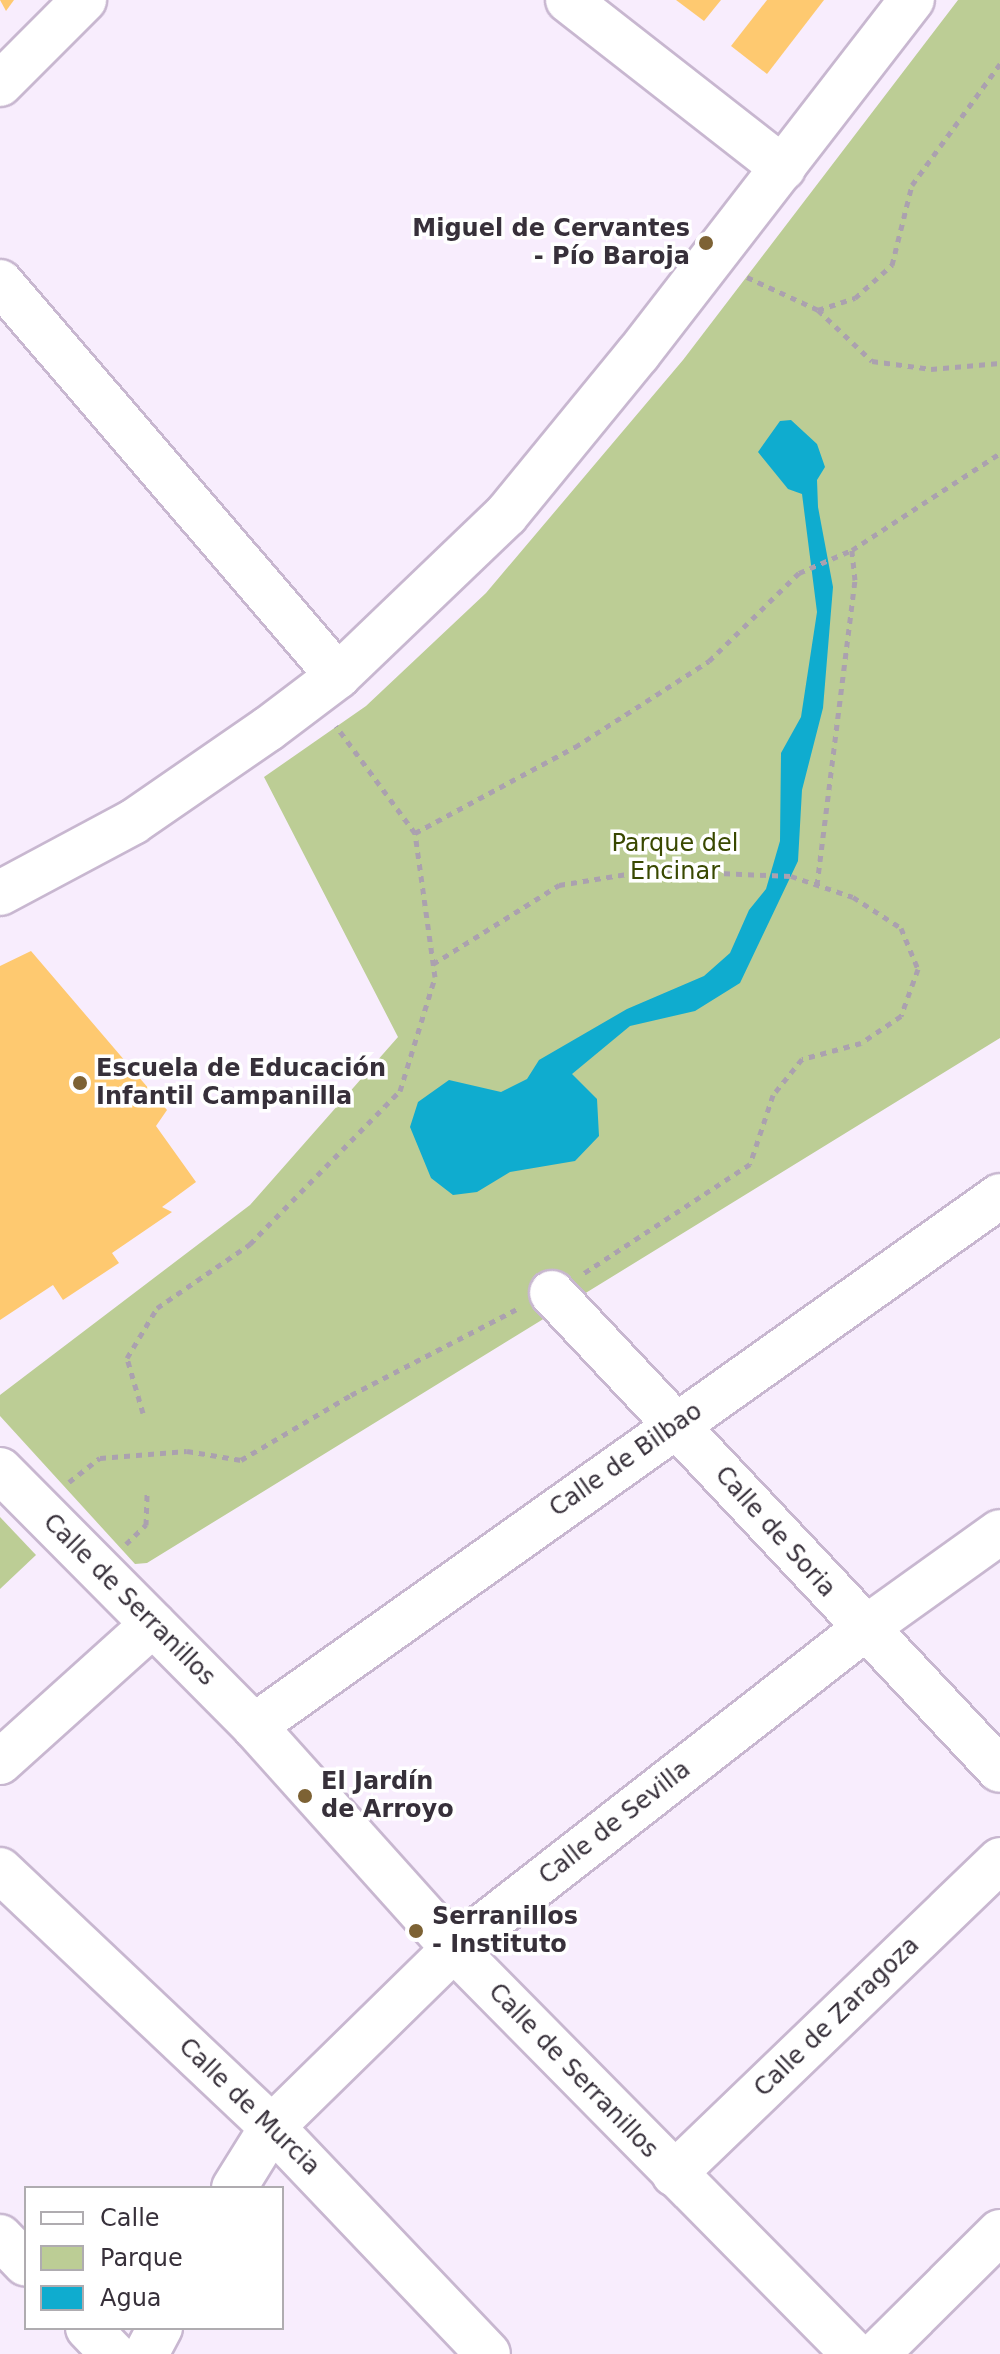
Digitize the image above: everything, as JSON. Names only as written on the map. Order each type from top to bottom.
[{"type":"street","points":[[0,84],[84,0]]},
{"type":"street","points":[[568,0],[783,168]]},
{"type":"street","points":[[0,893],[133,822],[338,676],[506,515],[783,168],[912,0]]},
{"type":"street","points":[[0,282],[338,676]]},
{"type":"street","name":"Calle de Bilbao","points":[[254,1726],[1000,1196]]},
{"type":"street","name":"Calle de Soria","points":[[552,1293],[863,1630],[1000,1770]]},
{"type":"street","name":"Calle de Serranillos","points":[[0,1470],[254,1726],[454,1949],[854,2354]]},
{"type":"street","name":"Calle de Sevilla","points":[[235,2186],[272,2127],[454,1949],[863,1630],[1000,1532]]},
{"type":"street","points":[[0,1762],[153,1624]]},
{"type":"street","name":"Calle de Zaragoza","points":[[674,2174],[1000,1860]]},
{"type":"street","name":"Calle de Murcia","points":[[0,1870],[272,2127],[488,2354]]},
{"type":"street","points":[[877,2354],[1000,2232]]},
{"type":"street","points":[[0,2237],[24,2262]]},
{"type":"street","points":[[90,2330],[113,2354]]},
{"type":"street","points":[[146,2354],[159,2330]]},
{"type":"path","points":[[818,310],[855,298],[892,265],[912,185],[1000,64]]},
{"type":"path","points":[[741,274],[818,310],[872,361],[931,369],[1000,363]]},
{"type":"path","points":[[415,833],[628,713],[709,661],[799,573],[852,550],[1000,453]]},
{"type":"path","points":[[817,885],[855,580],[852,550]]},
{"type":"path","points":[[143,1413],[127,1358],[157,1308],[250,1244],[400,1091],[435,977],[415,833],[334,723],[322,732]]},
{"type":"path","points":[[36,1507],[100,1458],[187,1451],[241,1460],[351,1395],[552,1293],[750,1164],[773,1095],[802,1059],[861,1043],[901,1016],[918,969],[901,928],[853,897],[791,876],[652,870],[559,885],[433,964]]},
{"type":"path","points":[[99,1570],[146,1525],[147,1493]]},
{"type":"green space","name":"Parque del Encinar","points":[[958,0],[1000,0],[1000,1038],[147,1563],[135,1564],[0,1416],[0,1395],[250,1205],[398,1037],[264,777],[366,706],[486,593],[683,360]]},
{"type":"green space","points":[[0,1517],[36,1555],[0,1589]]},
{"type":"water","points":[[791,420],[817,444],[825,467],[817,480],[818,507],[833,587],[823,708],[802,790],[798,861],[740,983],[695,1011],[630,1026],[572,1074],[597,1099],[599,1136],[575,1161],[510,1172],[477,1192],[453,1195],[431,1178],[410,1127],[418,1102],[449,1080],[501,1092],[527,1079],[539,1060],[627,1009],[704,976],[730,953],[749,910],[766,889],[780,841],[781,753],[801,717],[817,612],[802,494],[788,489],[758,452],[780,421]]},
{"type":"building","points":[[0,0],[14,0],[6,11]]},
{"type":"building","points":[[676,0],[721,0],[704,21]]},
{"type":"building","points":[[767,0],[824,0],[767,74],[731,46]]},
{"type":"building","name":"Escuela de Educación Infantil Campanilla","points":[[31,951],[167,1110],[156,1126],[196,1182],[162,1207],[172,1212],[112,1253],[119,1263],[63,1300],[53,1285],[0,1320],[0,966]]},
{"type":"place","name":"Miguel de Cervantes - Pío Baroja","points":[[706,243]]},
{"type":"place","name":"Escuela de Educación Infantil Campanilla","points":[[80,1083]]},
{"type":"place","name":"El Jardín de Arroyo","points":[[305,1796]]},
{"type":"place","name":"Serranillos - Instituto","points":[[416,1931]]}]
